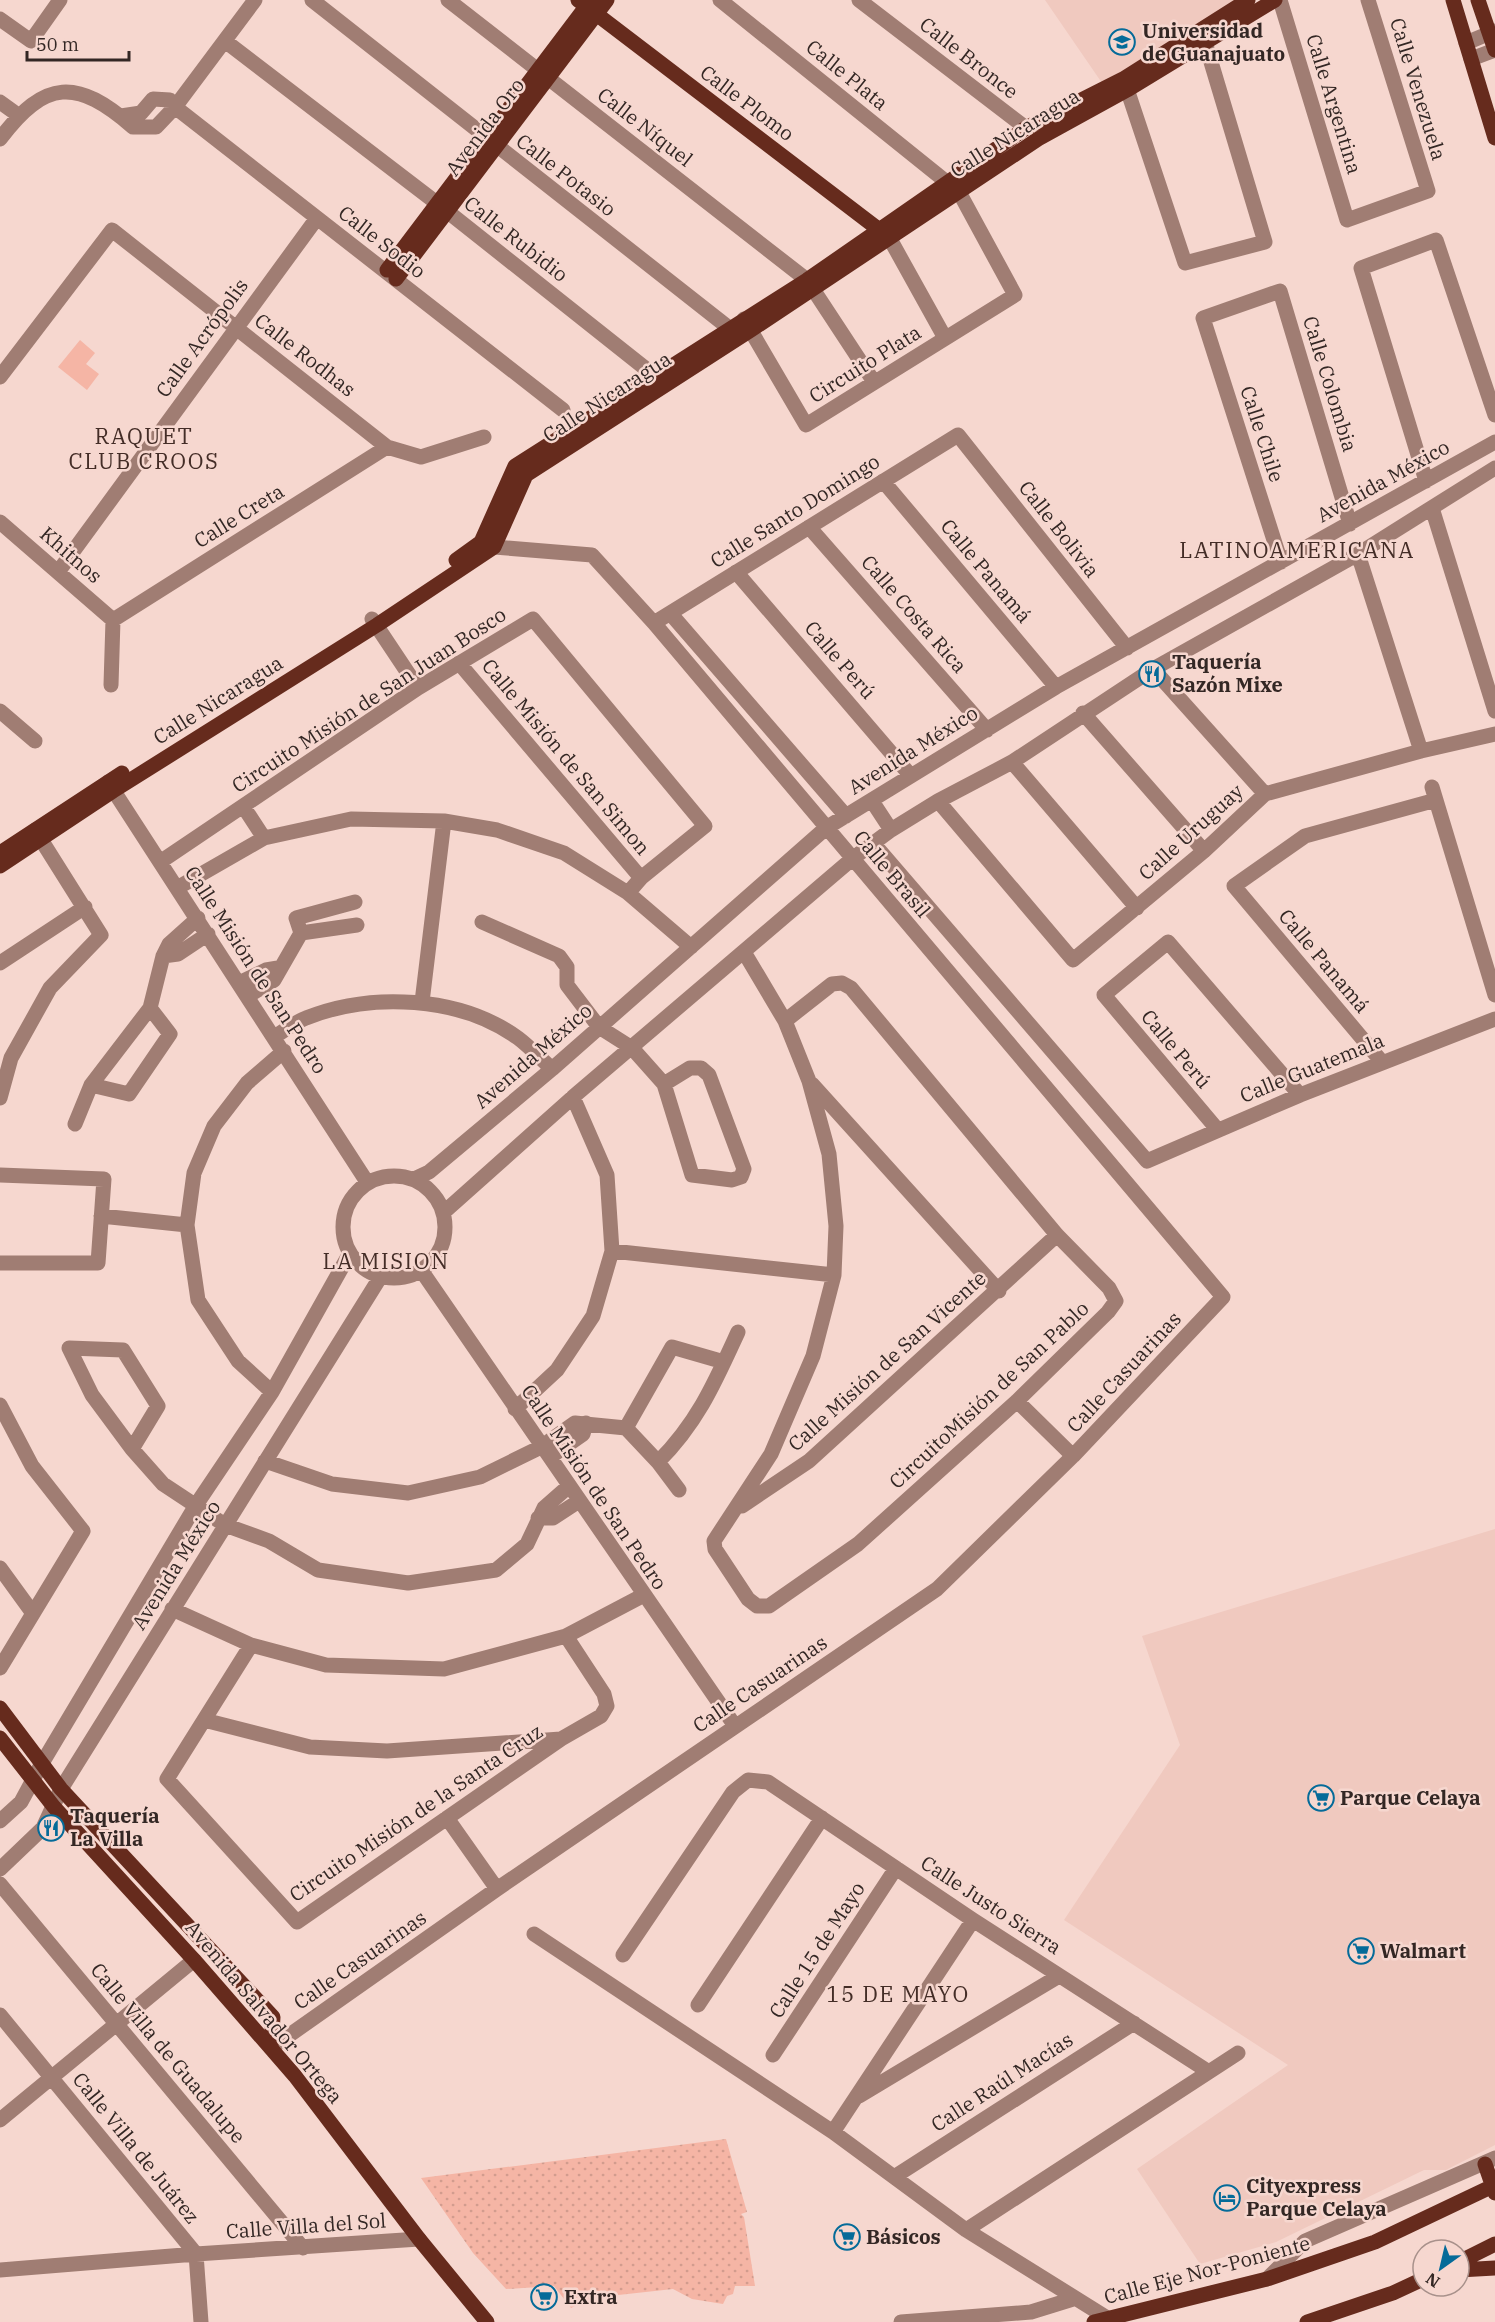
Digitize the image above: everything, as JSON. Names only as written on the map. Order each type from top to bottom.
[{"type":"main road","name":"Avenida Oro","points":[[392,275],[543,75],[588,5],[607,0]]},
{"type":"main road","name":"Calle Nicaragua","points":[[954,187],[1038,139],[1203,35],[1248,0]]},
{"type":"main road","name":"Calle Nicaragua","points":[[1203,35],[1275,0]]},
{"type":"main road","points":[[1453,0],[1495,138]]},
{"type":"main road","points":[[1478,0],[1492,32],[1495,50]]},
{"type":"main road","name":"Calle Plomo","points":[[588,5],[885,235]]},
{"type":"main road","name":"Calle Nicaragua","points":[[0,866],[38,835],[374,622],[488,544],[515,466],[661,380],[811,284],[954,187],[1026,128],[1125,84]]},
{"type":"main road","name":"Calle Nicaragua","points":[[0,854],[38,835]]},
{"type":"main road","points":[[0,1708],[61,1789],[273,2017],[271,2048]]},
{"type":"main road","name":"Avenida Salvador Ortega","points":[[0,1738],[54,1807],[271,2048],[419,2239],[487,2322]]},
{"type":"main road","points":[[1490,2161],[1494,2188]]},
{"type":"main road","name":"Calle Eje Nor-Poniente","points":[[1102,2321],[1267,2279],[1375,2242],[1494,2188]]},
{"type":"main road","points":[[1471,2256],[1495,2244]]},
{"type":"main road","points":[[1471,2269],[1495,2268]]},
{"type":"main road","points":[[1307,2322],[1393,2294],[1411,2285]]},
{"type":"street","points":[[0,19],[31,41],[60,0]]},
{"type":"street","points":[[0,139],[18,114],[40,97],[60,90],[84,95],[121,116],[133,127],[156,127],[175,107],[255,0]]},
{"type":"street","name":"Calle Potasio","points":[[312,0],[733,334]]},
{"type":"street","name":"Calle Níquel","points":[[448,0],[811,284]]},
{"type":"street","name":"Calle Plata","points":[[720,0],[954,187]]},
{"type":"street","name":"Calle Argentina","points":[[1280,0],[1347,220],[1428,191]]},
{"type":"street","name":"Calle Venezuela","points":[[1368,0],[1428,191]]},
{"type":"street","name":"Calle Bronce","points":[[866,2],[1026,128]]},
{"type":"street","points":[[1466,43],[1492,32]]},
{"type":"street","points":[[1125,84],[1185,263],[1265,242],[1203,35]]},
{"type":"street","name":"Calle Rubidio","points":[[225,41],[443,207],[661,380]]},
{"type":"street","points":[[1470,59],[1495,50]]},
{"type":"street","points":[[121,116],[141,113],[153,99],[170,100],[175,107]]},
{"type":"street","points":[[0,102],[18,114]]},
{"type":"street","name":"Calle Sodio","points":[[175,107],[563,410]]},
{"type":"street","name":"Circuito Plata","points":[[748,324],[806,425],[1015,295],[954,187]]},
{"type":"street","name":"Calle Acrópolis","points":[[58,572],[235,327],[317,218]]},
{"type":"street","name":"Calle Rodhas","points":[[0,377],[111,230],[387,447]]},
{"type":"street","name":"Circuito Plata","points":[[885,235],[945,338]]},
{"type":"street","points":[[1426,481],[1361,268],[1436,240],[1495,415]]},
{"type":"street","points":[[811,284],[874,382]]},
{"type":"street","name":"Calle Colombia","points":[[1203,318],[1280,291],[1350,524]]},
{"type":"street","name":"Calle Chile","points":[[1203,318],[1281,562]]},
{"type":"street","name":"Calle Santo Domingo","points":[[654,623],[958,435]]},
{"type":"street","name":"Calle Bolivia","points":[[958,435],[1127,648]]},
{"type":"street","points":[[387,447],[421,457],[484,437]]},
{"type":"street","name":"Avenida México","points":[[414,1179],[429,1172],[552,1069],[826,828],[1056,687],[1495,442]]},
{"type":"street","name":"Calle Creta","points":[[114,621],[387,447]]},
{"type":"street","points":[[444,1213],[573,1097],[852,859],[891,830],[938,801],[1012,762],[1083,713],[1153,669],[1358,554],[1495,468]]},
{"type":"street","name":"Calle Panamá","points":[[883,482],[1056,687]]},
{"type":"street","points":[[1432,508],[1495,711]]},
{"type":"street","name":"Khitnos","points":[[0,522],[114,621]]},
{"type":"street","name":"Calle Costa Rica","points":[[809,527],[987,730]]},
{"type":"street","name":"Calle Brasil","points":[[488,544],[592,555],[654,623],[1223,1297]]},
{"type":"street","points":[[1358,554],[1421,751]]},
{"type":"street","name":"Calle Perú","points":[[736,572],[911,776]]},
{"type":"street","points":[[670,613],[846,816]]},
{"type":"street","name":"Circuito Misión de San Juan Bosco","points":[[160,862],[418,688],[532,620],[705,826],[641,878],[628,893]]},
{"type":"street","points":[[111,685],[114,621]]},
{"type":"street","points":[[374,622],[418,688]]},
{"type":"street","name":"Calle Misión de San Simon","points":[[459,663],[641,878]]},
{"type":"street","points":[[1153,669],[1265,794]]},
{"type":"street","points":[[0,711],[35,741]]},
{"type":"street","points":[[1083,713],[1204,851]]},
{"type":"street","name":"Calle Uruguay","points":[[938,801],[1073,960],[1204,851],[1265,794],[1421,751],[1495,734]]},
{"type":"street","points":[[1012,762],[1137,908]]},
{"type":"street","name":"Calle Misión de San Pedro","points":[[111,787],[367,1182]]},
{"type":"street","name":"Calle Panamá","points":[[1382,1062],[1234,886],[1305,836],[1434,793],[1495,995]]},
{"type":"street","points":[[872,801],[891,830]]},
{"type":"street","points":[[243,806],[264,838]]},
{"type":"street","points":[[177,888],[264,838],[351,819],[444,821],[498,830],[564,853],[628,893],[691,946]]},
{"type":"street","points":[[422,1002],[444,821]]},
{"type":"street","points":[[0,1098],[11,1058],[50,988],[101,935],[38,835]]},
{"type":"street","name":"Calle Guatemala","points":[[873,843],[1147,1161],[1300,1095],[1495,1019]]},
{"type":"street","points":[[244,990],[274,980],[278,968],[301,933],[355,925],[352,902],[296,918],[301,933]]},
{"type":"street","points":[[0,963],[85,908]]},
{"type":"street","points":[[75,1124],[92,1085],[150,1008],[163,956],[169,944],[198,918]]},
{"type":"street","points":[[482,922],[559,956],[567,967],[567,985],[599,1027],[632,1048],[664,1084],[693,1174],[732,1180],[741,1177],[744,1169],[709,1075],[702,1068],[690,1068],[664,1084]]},
{"type":"street","points":[[163,956],[177,954],[208,934]]},
{"type":"street","name":"Calle Perú","points":[[1217,1129],[1104,995],[1168,942],[1300,1095]]},
{"type":"street","points":[[737,1510],[771,1454],[813,1356],[834,1275],[836,1226],[829,1154],[809,1081],[784,1021],[744,952]]},
{"type":"street","name":"CircuitoMisión de San Pablo","points":[[737,1510],[714,1541],[715,1549],[748,1599],[757,1606],[769,1606],[858,1545],[1017,1401],[1108,1312],[1116,1301],[1109,1288],[1058,1235],[850,988],[842,983],[832,984],[784,1021]]},
{"type":"street","points":[[274,1037],[305,1018],[367,1003],[422,1002],[465,1012],[518,1037],[552,1069]]},
{"type":"street","points":[[92,1085],[129,1094],[170,1034],[150,1008]]},
{"type":"street","points":[[272,1392],[238,1361],[198,1300],[187,1225],[194,1173],[214,1126],[247,1083],[284,1051]]},
{"type":"street","points":[[809,1081],[999,1291]]},
{"type":"street","points":[[515,1408],[557,1370],[593,1316],[612,1251],[607,1175],[573,1097]]},
{"type":"street","points":[[0,1175],[104,1179],[98,1263],[0,1263]]},
{"type":"street","points":[[388,1175],[414,1179],[432,1192],[444,1213],[445,1234],[438,1252],[421,1270],[401,1277],[381,1276],[363,1268],[350,1253],[342,1223],[352,1195],[367,1182],[388,1175]]},
{"type":"street","points":[[101,1216],[187,1225]]},
{"type":"street","name":"Calle Misión de San Vicente","points":[[737,1510],[810,1461],[1058,1235]]},
{"type":"street","points":[[612,1251],[834,1275]]},
{"type":"street","name":"Avenida México","points":[[0,1821],[21,1802],[196,1506],[272,1392],[350,1253]]},
{"type":"street","name":"Calle Misión de San Pedro","points":[[421,1270],[642,1596],[735,1726]]},
{"type":"street","name":"Avenida México","points":[[0,1869],[43,1828],[61,1789],[381,1276]]},
{"type":"street","name":"Calle Casuarinas","points":[[271,2048],[497,1889],[937,1589],[1073,1456],[1223,1297]]},
{"type":"street","points":[[658,1462],[682,1438],[698,1414],[738,1332]]},
{"type":"street","points":[[626,1428],[672,1347],[724,1362]]},
{"type":"street","points":[[132,1449],[158,1406],[123,1350],[69,1348],[92,1395],[132,1449],[163,1484],[225,1525],[269,1541],[318,1570],[408,1583],[496,1570],[527,1544],[544,1508],[569,1486]]},
{"type":"street","points":[[1017,1401],[1073,1456]]},
{"type":"street","points":[[0,1405],[32,1466],[83,1532],[32,1612],[0,1668]]},
{"type":"street","points":[[265,1461],[332,1485],[408,1493],[480,1477],[545,1452],[575,1423],[586,1423],[626,1428],[658,1462],[679,1490]]},
{"type":"street","points":[[538,1518],[553,1518],[579,1501]]},
{"type":"street","points":[[0,1568],[32,1612]]},
{"type":"street","points":[[172,1609],[251,1645],[326,1665],[444,1669],[566,1636],[642,1596]]},
{"type":"street","name":"Circuito Misión de la Santa Cruz","points":[[251,1645],[168,1779],[297,1922],[561,1739],[601,1716],[607,1706],[604,1694],[566,1636]]},
{"type":"street","points":[[204,1720],[321,1748],[387,1751],[561,1739]]},
{"type":"street","name":"Calle Justo Sierra","points":[[624,1955],[733,1792],[748,1780],[768,1782],[1059,1976],[1209,2072]]},
{"type":"street","points":[[447,1818],[497,1889]]},
{"type":"street","points":[[698,2005],[822,1818]]},
{"type":"street","name":"Calle 15 de Mayo","points":[[774,2055],[896,1868]]},
{"type":"street","name":"Calle Villa de Guadalupe","points":[[0,1884],[303,2248]]},
{"type":"street","points":[[833,2132],[974,1920]]},
{"type":"street","points":[[534,1934],[833,2132],[966,2230],[1073,2299],[1102,2321]]},
{"type":"street","points":[[0,2120],[194,1960]]},
{"type":"street","points":[[855,2098],[1059,1976]]},
{"type":"street","name":"Calle Villa de Juárez","points":[[0,2015],[196,2254],[201,2322]]},
{"type":"street","name":"Calle Raúl Macías","points":[[894,2177],[1134,2023]]},
{"type":"street","points":[[966,2230],[1238,2053]]},
{"type":"street","points":[[1267,2279],[1305,2241],[1490,2161]]},
{"type":"street","name":"Calle Villa del Sol","points":[[0,2270],[419,2239]]},
{"type":"street","points":[[902,2322],[1031,2312],[1073,2299]]},
{"type":"shaded area","name":"Universidad de Guanajuato","points":[[1045,0],[1237,0],[1102,83]]},
{"type":"shaded area","points":[[80,340],[95,353],[86,364],[99,374],[87,390],[58,367]]},
{"type":"shaded area","name":"Parque Celaya","points":[[1495,1529],[1495,2145],[1446,2170],[1424,2170],[1276,2242],[1200,2264],[1137,2169],[1288,2065],[1064,1920],[1180,1745],[1142,1636]]},
{"type":"shaded area","points":[[726,2139],[747,2212],[741,2214],[744,2217],[755,2286],[735,2286],[733,2294],[727,2296],[723,2304],[692,2299],[673,2289],[591,2298],[571,2308],[554,2286],[506,2289],[473,2253],[421,2178]]},
{"type":"place","name":"Universidad de Guanajuato","points":[[1122,42]]},
{"type":"place","name":"Taquería Sazón Mixe","points":[[1152,674]]},
{"type":"place","name":"Parque Celaya","points":[[1321,1798]]},
{"type":"place","name":"Taquería La Villa","points":[[51,1828]]},
{"type":"place","name":"Walmart","points":[[1361,1951]]},
{"type":"place","name":"Cityexpress Parque Celaya","points":[[1227,2198]]},
{"type":"place","name":"Básicos","points":[[847,2237]]},
{"type":"place","name":"Extra","points":[[544,2297]]},
{"type":"district","name":"RAQUET CLUB CROOS","points":[[144,449]]},
{"type":"district","name":"LATINOAMERICANA","points":[[1297,550]]},
{"type":"district","name":"LA MISION","points":[[386,1261]]},
{"type":"district","name":"15 DE MAYO","points":[[898,1994]]}]
